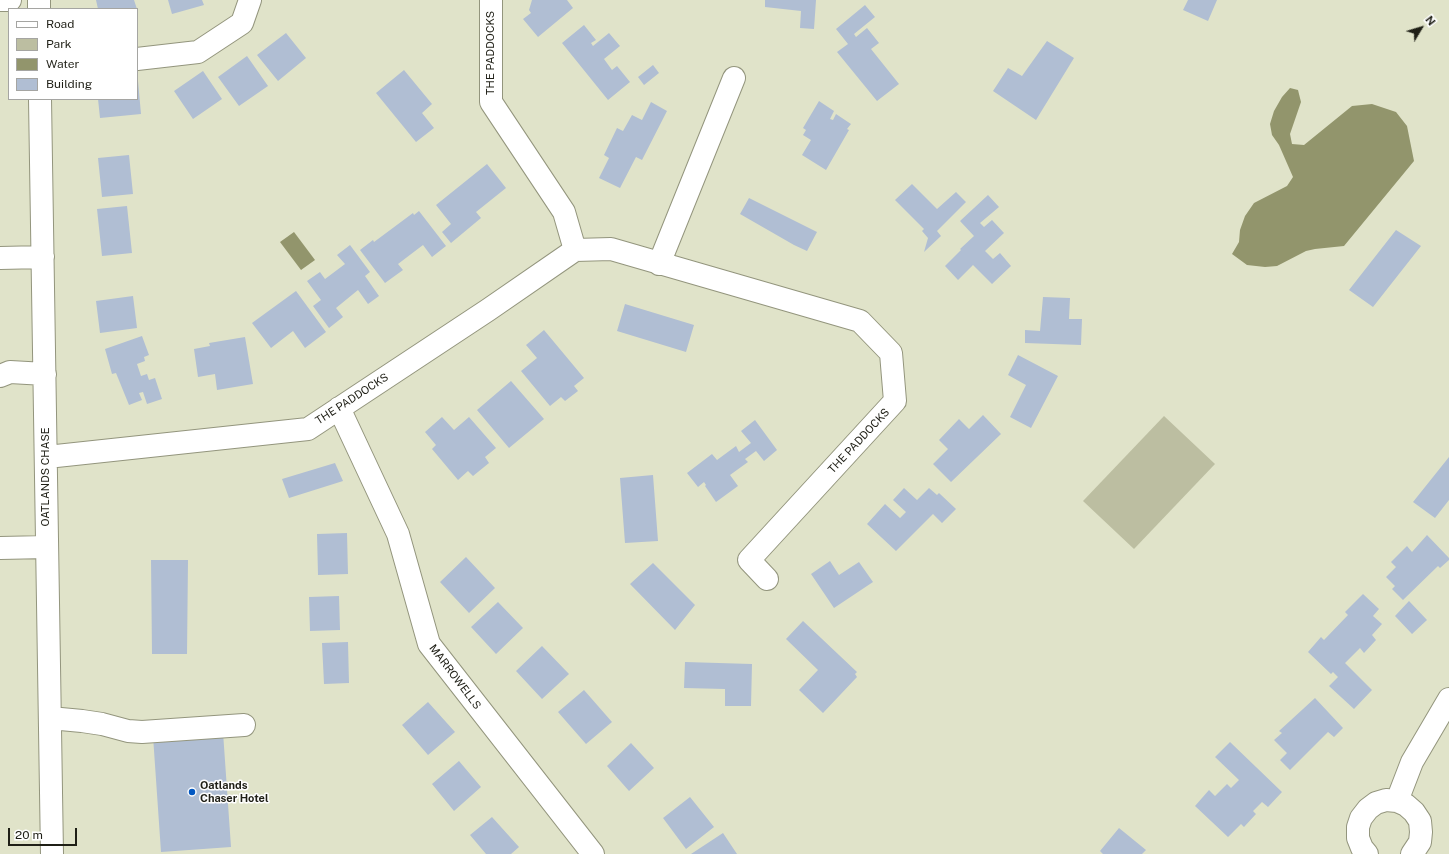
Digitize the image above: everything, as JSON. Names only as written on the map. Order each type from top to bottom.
[{"type":"street","points":[[0,0],[10,0]]},
{"type":"street","points":[[138,58],[198,52],[242,23],[250,0]]},
{"type":"street","name":"THE PADDOCKS","points":[[491,0],[491,102],[564,212],[575,250]]},
{"type":"street","points":[[659,264],[734,78]]},
{"type":"street","name":"OATLANDS CHASE","points":[[40,100],[47,457],[52,854]]},
{"type":"street","name":"THE PADDOCKS","points":[[47,457],[308,429],[488,310],[575,250],[610,249],[860,321],[891,353],[895,401],[749,560],[767,579]]},
{"type":"street","points":[[0,258],[43,257]]},
{"type":"street","points":[[0,376],[10,372],[45,374]]},
{"type":"street","name":"MARROWELLS","points":[[339,408],[398,534],[429,644],[593,854]]},
{"type":"street","points":[[0,548],[47,547]]},
{"type":"street","points":[[1397,801],[1412,762],[1449,699]]},
{"type":"street","points":[[50,718],[102,724],[128,731],[142,732],[244,725]]},
{"type":"street","points":[[1361,852],[1358,838],[1358,827],[1361,818],[1368,809],[1376,803],[1386,800],[1397,801],[1406,805],[1414,812],[1420,821],[1420,842],[1414,853]]},
{"type":"green space","points":[[1164,416],[1215,464],[1134,549],[1083,501]]},
{"type":"water","points":[[1290,88],[1298,90],[1301,102],[1290,134],[1292,144],[1304,145],[1352,106],[1372,104],[1396,112],[1407,126],[1414,161],[1344,246],[1306,251],[1277,266],[1265,267],[1247,265],[1232,254],[1239,242],[1240,230],[1245,216],[1254,203],[1287,186],[1293,177],[1279,145],[1272,135],[1270,124],[1274,111],[1282,97]]},
{"type":"water","points":[[294,232],[315,260],[301,270],[280,242]]},
{"type":"building","points":[[96,0],[134,0],[137,8],[98,8]]},
{"type":"building","points":[[168,0],[202,0],[204,5],[172,14]]},
{"type":"building","points":[[532,0],[567,0],[573,8],[538,37],[523,19],[531,13],[529,10]]},
{"type":"building","points":[[765,0],[816,0],[814,29],[800,28],[801,11],[765,7]]},
{"type":"building","points":[[1188,0],[1217,0],[1208,21],[1183,10]]},
{"type":"building","points":[[865,5],[875,17],[854,34],[856,37],[867,28],[879,43],[871,49],[899,84],[877,101],[837,52],[848,44],[836,29]]},
{"type":"building","points":[[584,25],[596,40],[591,43],[593,46],[609,33],[620,46],[604,59],[612,70],[617,66],[630,82],[608,100],[562,43]]},
{"type":"building","points":[[286,33],[306,58],[278,81],[257,55]]},
{"type":"building","points":[[1047,41],[1074,58],[1036,120],[993,91],[1008,68],[1022,76]]},
{"type":"building","points":[[247,56],[268,86],[239,106],[218,77]]},
{"type":"building","points":[[653,65],[659,73],[644,85],[638,77]]},
{"type":"building","points":[[404,70],[432,104],[422,113],[434,128],[416,142],[376,93]]},
{"type":"building","points":[[203,71],[222,99],[193,119],[174,91]]},
{"type":"building","points":[[138,81],[141,114],[100,118],[98,100],[138,100]]},
{"type":"building","points":[[819,101],[834,111],[830,119],[833,120],[836,114],[851,124],[826,170],[802,155],[811,140],[803,135],[806,130],[803,128]]},
{"type":"building","points":[[651,102],[667,111],[642,160],[636,157],[620,188],[599,178],[609,158],[604,155],[617,128],[623,131],[632,115],[642,120]]},
{"type":"building","points":[[129,155],[133,194],[102,197],[98,158]]},
{"type":"building","points":[[487,164],[506,188],[476,212],[481,218],[451,243],[442,232],[451,224],[436,205]]},
{"type":"building","points":[[912,184],[937,209],[956,192],[966,202],[937,231],[941,236],[924,252],[928,238],[922,231],[924,229],[895,200]]},
{"type":"building","points":[[988,195],[999,207],[980,223],[984,227],[992,220],[1004,233],[985,251],[993,259],[1000,253],[1011,266],[992,284],[973,265],[958,280],[945,266],[974,236],[960,221]]},
{"type":"building","points":[[749,198],[817,232],[807,251],[740,214]]},
{"type":"building","points":[[127,206],[132,253],[102,256],[97,209]]},
{"type":"building","points":[[419,211],[446,246],[432,257],[423,245],[398,264],[403,270],[385,283],[360,250],[373,240],[374,242],[413,213],[414,215]]},
{"type":"building","points":[[1396,230],[1421,246],[1373,307],[1349,290]]},
{"type":"building","points":[[350,245],[370,272],[365,276],[379,296],[368,304],[358,290],[336,308],[343,317],[329,328],[313,306],[321,300],[307,281],[320,272],[325,279],[345,264],[337,255]]},
{"type":"building","points":[[296,291],[326,332],[305,348],[293,331],[271,348],[252,323]]},
{"type":"building","points":[[133,296],[137,328],[100,333],[96,301]]},
{"type":"building","points":[[1043,297],[1070,298],[1069,319],[1082,319],[1081,345],[1025,343],[1025,330],[1040,331]]},
{"type":"building","points":[[625,304],[694,325],[686,352],[617,331]]},
{"type":"building","points":[[544,330],[584,378],[574,386],[578,391],[565,401],[561,397],[550,406],[521,371],[537,358],[526,345]]},
{"type":"building","points":[[142,336],[149,355],[144,357],[145,361],[137,364],[141,376],[147,374],[149,380],[155,378],[162,399],[147,404],[143,392],[139,393],[142,400],[129,405],[116,373],[112,374],[105,349]]},
{"type":"building","points":[[245,337],[253,384],[217,390],[215,374],[198,377],[194,349],[210,346],[209,343]]},
{"type":"building","points":[[1018,355],[1058,376],[1031,428],[1010,417],[1026,385],[1008,375]]},
{"type":"building","points":[[511,381],[544,419],[509,448],[477,410]]},
{"type":"building","points":[[983,415],[1001,434],[951,482],[933,464],[948,449],[939,440],[959,419],[969,429]]},
{"type":"building","points":[[442,417],[454,430],[469,417],[496,448],[485,457],[489,463],[473,476],[468,471],[458,480],[432,449],[436,445],[425,432]]},
{"type":"building","points":[[755,420],[777,450],[764,461],[756,451],[745,459],[748,462],[730,475],[738,486],[716,502],[705,486],[706,485],[704,482],[698,487],[687,473],[712,454],[717,460],[736,446],[739,452],[751,443],[741,431]]},
{"type":"building","points":[[1449,457],[1449,500],[1435,518],[1413,502]]},
{"type":"building","points":[[335,463],[343,481],[289,498],[282,479]]},
{"type":"building","points":[[653,475],[658,541],[625,543],[620,478]]},
{"type":"building","points":[[904,488],[917,500],[929,488],[937,495],[939,493],[956,509],[942,523],[933,514],[896,551],[867,524],[885,504],[900,518],[906,512],[893,500]]},
{"type":"building","points":[[347,533],[348,574],[318,575],[317,534]]},
{"type":"building","points":[[1427,535],[1449,558],[1449,560],[1440,568],[1438,566],[1403,600],[1392,589],[1395,586],[1386,577],[1396,567],[1391,562],[1407,546],[1412,552]]},
{"type":"building","points":[[466,557],[495,588],[469,613],[440,582]]},
{"type":"building","points":[[151,560],[188,560],[187,654],[152,654]]},
{"type":"building","points":[[830,561],[839,575],[859,562],[873,582],[834,608],[811,574]]},
{"type":"building","points":[[653,563],[695,605],[675,630],[630,584]]},
{"type":"building","points":[[1363,594],[1379,609],[1373,616],[1382,624],[1372,635],[1376,640],[1364,653],[1360,648],[1345,663],[1372,690],[1354,709],[1329,686],[1338,677],[1333,672],[1331,674],[1308,652],[1321,637],[1324,640],[1348,615],[1345,612]]},
{"type":"building","points":[[339,596],[340,630],[310,631],[309,597]]},
{"type":"building","points":[[1409,601],[1427,620],[1412,634],[1395,616]]},
{"type":"building","points":[[498,602],[523,628],[496,654],[471,627]]},
{"type":"building","points":[[803,621],[857,672],[855,674],[857,677],[823,713],[799,690],[818,670],[786,639]]},
{"type":"building","points":[[348,642],[349,683],[324,684],[322,643]]},
{"type":"building","points":[[542,646],[569,674],[542,699],[516,671]]},
{"type":"building","points":[[685,662],[752,664],[751,706],[725,706],[725,689],[684,688]]},
{"type":"building","points":[[584,690],[612,722],[586,744],[558,712]]},
{"type":"building","points":[[1315,698],[1343,728],[1334,737],[1328,732],[1290,770],[1280,760],[1287,753],[1274,740],[1282,733],[1279,731]]},
{"type":"building","points":[[428,702],[455,732],[428,755],[402,725]]},
{"type":"building","name":"Oatlands Chaser Hotel","points":[[223,732],[231,847],[161,852],[153,736]]},
{"type":"building","points":[[1230,742],[1282,792],[1268,807],[1262,802],[1253,811],[1256,814],[1244,827],[1241,824],[1228,837],[1195,806],[1209,790],[1215,796],[1227,784],[1231,788],[1239,780],[1215,757]]},
{"type":"building","points":[[631,743],[654,768],[629,791],[607,766]]},
{"type":"building","points":[[459,761],[481,787],[454,811],[432,784]]},
{"type":"building","points":[[690,797],[714,827],[686,849],[663,818]]},
{"type":"building","points":[[492,817],[519,847],[511,854],[486,854],[470,835]]},
{"type":"building","points":[[1119,828],[1146,850],[1142,854],[1103,854],[1100,851]]},
{"type":"building","points":[[723,833],[737,854],[691,854]]},
{"type":"place","name":"Oatlands Chaser Hotel","points":[[192,792]]}]
